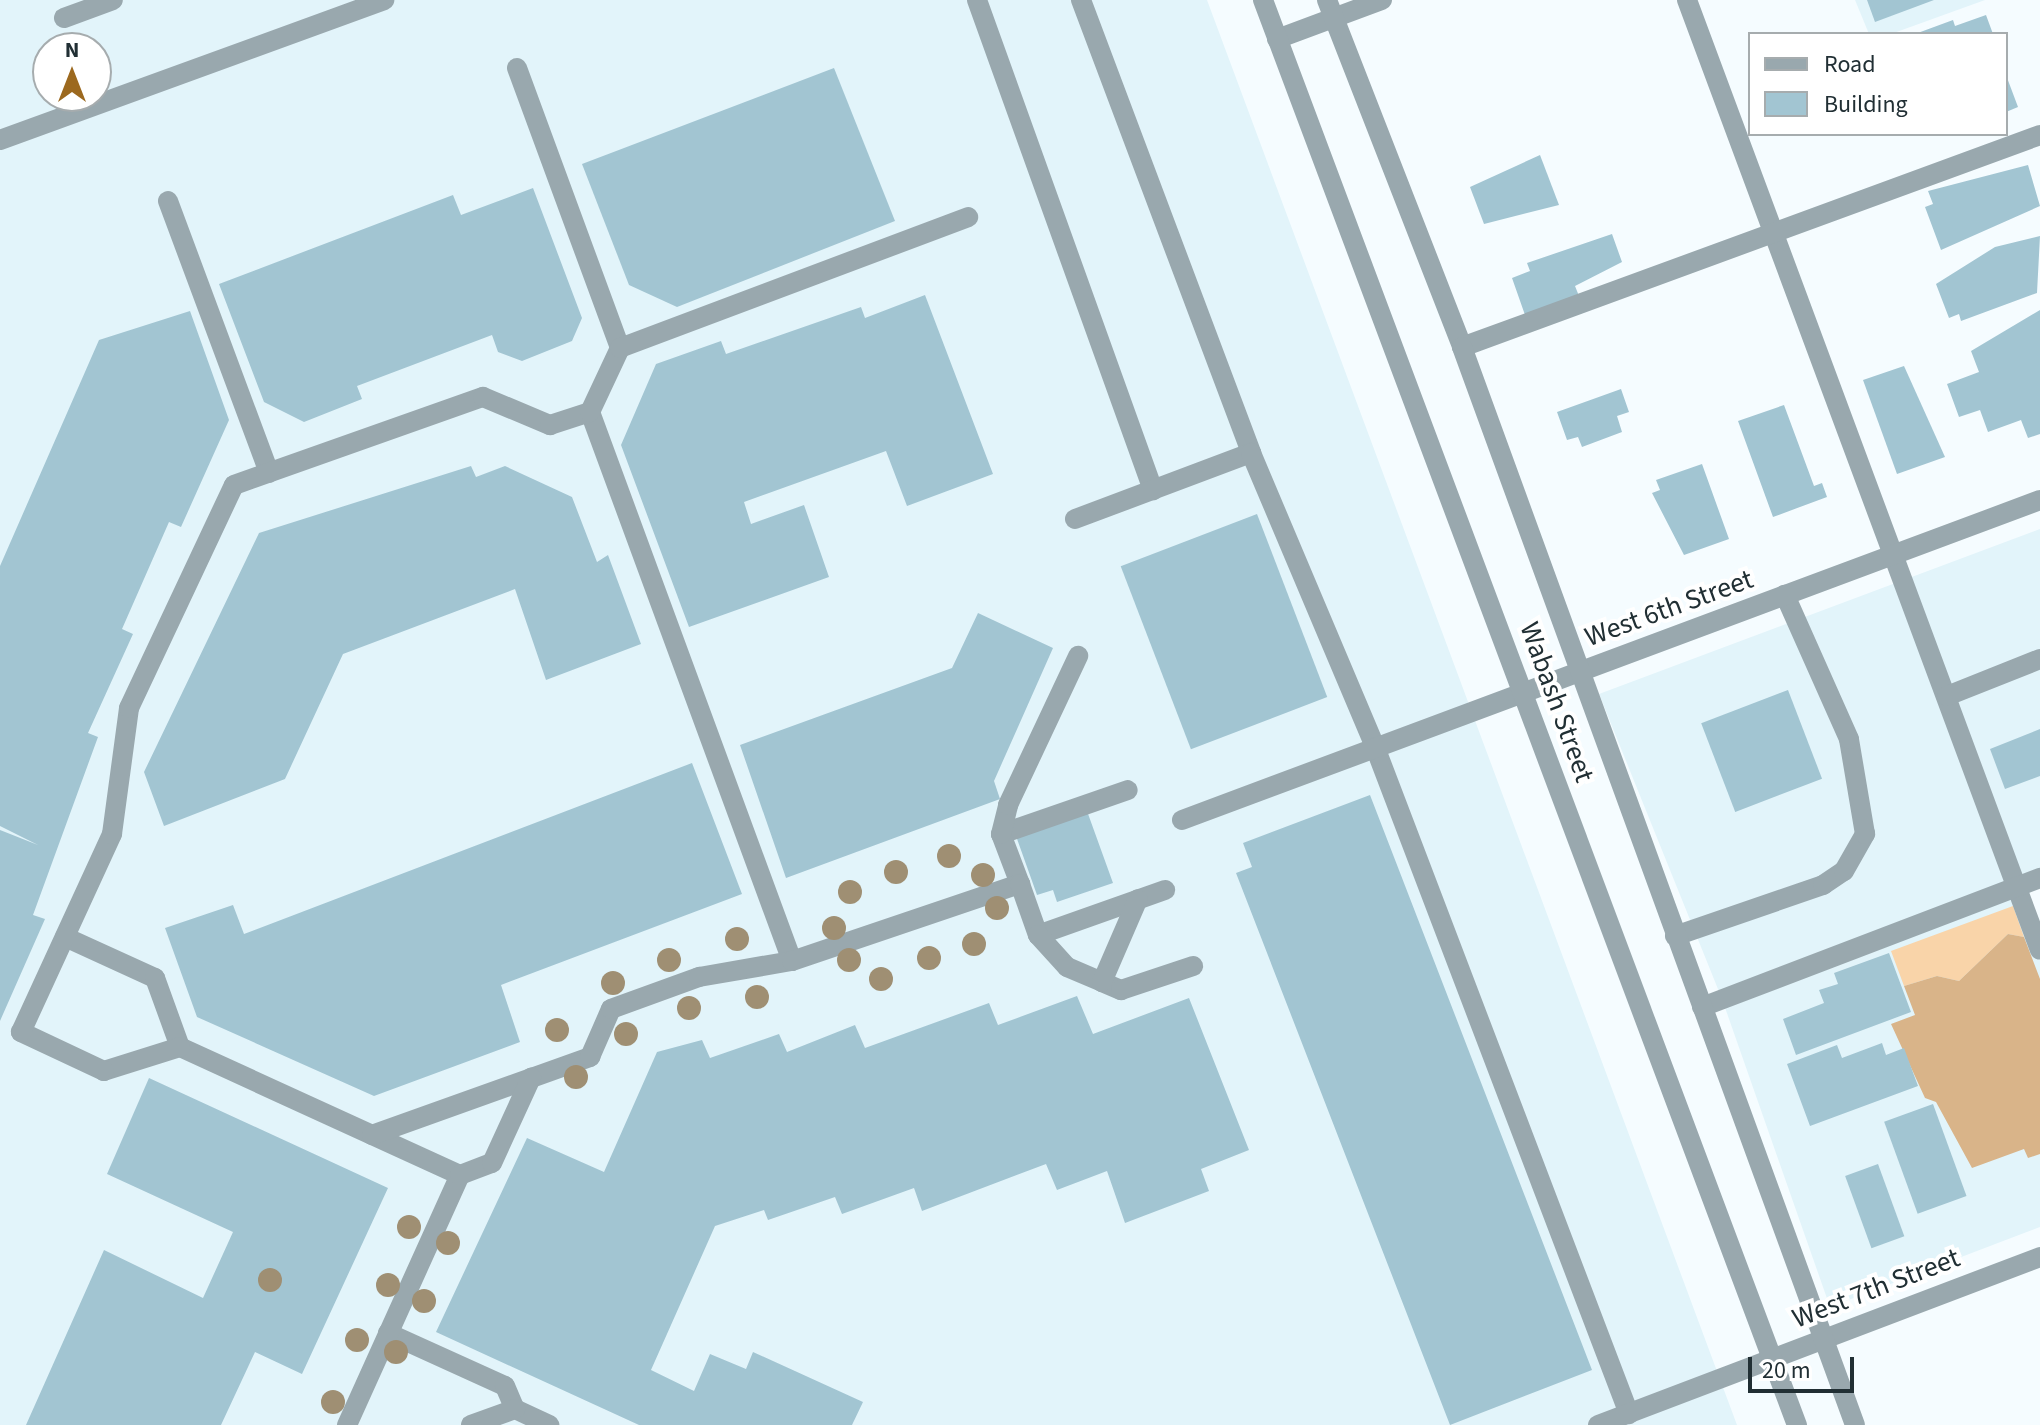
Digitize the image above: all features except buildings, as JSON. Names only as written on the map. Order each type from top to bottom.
[{"type":"street","points":[[64,18],[113,0]]},
{"type":"street","points":[[0,140],[384,0]]},
{"type":"street","points":[[977,0],[1153,490]]},
{"type":"street","points":[[1081,0],[1251,453],[1375,747],[1629,1414]]},
{"type":"street","name":"Wabash Street","points":[[1263,0],[1797,1425]]},
{"type":"street","points":[[1277,39],[1330,9],[1382,0]]},
{"type":"street","points":[[1687,0],[1896,554],[2040,950]]},
{"type":"street","name":"Wabash Street","points":[[1330,9],[1462,347],[1575,673],[1702,1007],[1855,1425]]},
{"type":"street","points":[[517,68],[620,348]]},
{"type":"street","points":[[1462,347],[2040,135]]},
{"type":"street","points":[[168,201],[269,473]]},
{"type":"street","points":[[792,961],[590,412],[620,348],[968,217]]},
{"type":"street","points":[[460,1175],[180,1047],[104,1071],[21,1032],[112,834],[129,708],[234,485],[483,397],[550,425],[590,412]]},
{"type":"street","points":[[1075,519],[1251,453]]},
{"type":"street","name":"West 6th Street","points":[[1182,820],[2040,500]]},
{"type":"street","points":[[1675,936],[1823,885],[1844,871],[1865,834],[1849,739],[1785,595]]},
{"type":"street","points":[[1078,656],[1001,834],[1038,935],[1067,967],[1121,990],[1193,966]]},
{"type":"street","points":[[1947,696],[2040,659]]},
{"type":"street","points":[[1001,834],[1128,790]]},
{"type":"street","points":[[1702,1007],[2040,878]]},
{"type":"street","points":[[372,1135],[590,1057],[611,1009],[699,977],[792,961],[1020,884]]},
{"type":"street","points":[[1038,935],[1165,890]]},
{"type":"street","points":[[1102,982],[1138,899]]},
{"type":"street","points":[[65,937],[155,978],[180,1047]]},
{"type":"street","points":[[347,1425],[460,1175],[492,1163],[531,1078]]},
{"type":"street","name":"West 7th Street","points":[[1598,1425],[2040,1257]]},
{"type":"street","points":[[388,1333],[505,1386],[515,1409],[550,1425]]},
{"type":"street","points":[[471,1425],[515,1409]]},
{"type":"shaded area","points":[[0,0],[1207,0],[1737,1425],[0,1425]]},
{"type":"shaded area","points":[[1855,0],[1985,0],[1897,32],[1868,32]]},
{"type":"shaded area","points":[[2040,529],[2040,878],[2017,887],[2040,950],[2040,1227],[1830,1307],[1722,999],[1599,694]]},
{"type":"shaded area","points":[[2013,906],[2024,937],[2008,934],[1959,981],[1937,976],[1904,986],[1891,951]]},
{"type":"shaded area","points":[[2008,934],[2024,937],[2040,979],[2040,1154],[2028,1158],[2024,1149],[1972,1168],[1936,1102],[1925,1098],[1891,1024],[1915,1015],[1904,986],[1937,976],[1959,981]]}]
